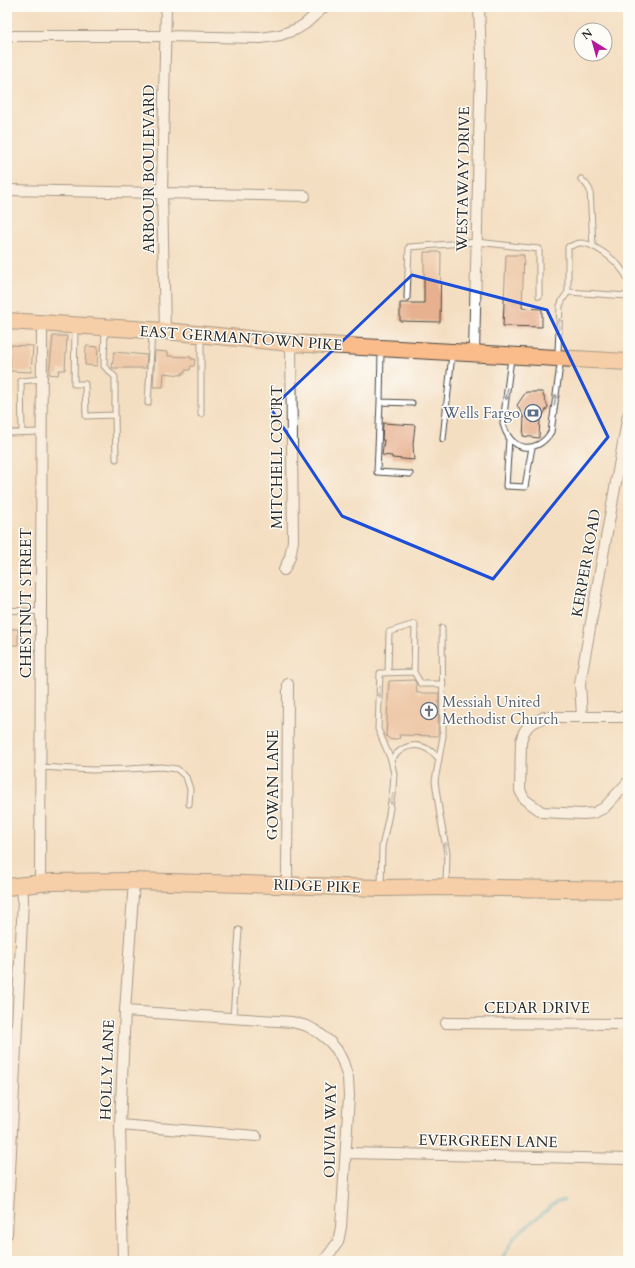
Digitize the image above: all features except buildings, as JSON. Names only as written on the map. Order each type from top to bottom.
[{"type":"main road","name":"EAST GERMANTOWN PIKE","points":[[7,321],[158,331],[291,343],[628,362]]},
{"type":"main road","name":"RIDGE PIKE","points":[[14,886],[40,883],[134,881],[380,888],[446,887],[628,890]]},
{"type":"street","name":"ARBOUR BOULEVARD","points":[[158,331],[166,7]]},
{"type":"street","points":[[14,36],[165,36],[261,38],[280,35],[296,29],[305,24],[324,7]]},
{"type":"street","name":"WESTAWAY DRIVE","points":[[474,353],[481,57],[479,7]]},
{"type":"street","points":[[7,190],[305,196]]},
{"type":"street","name":"CHESTNUT STREET","points":[[40,883],[42,324]]},
{"type":"street","name":"MITCHELL COURT","points":[[284,570],[290,558],[293,541],[291,343]]},
{"type":"street","name":"KERPER ROAD","points":[[582,716],[580,684],[628,415]]},
{"type":"street","name":"GOWAN LANE","points":[[287,885],[288,684]]},
{"type":"street","points":[[628,717],[544,717],[529,725],[524,732],[521,742],[520,790],[524,799],[542,812],[583,814],[594,813],[604,808],[628,782]]},
{"type":"street","name":"HOLLY LANE","points":[[123,1261],[120,1125],[125,1011],[134,881]]},
{"type":"street","points":[[7,1234],[22,908],[14,886]]},
{"type":"street","name":"OLIVIA WAY","points":[[125,1011],[292,1022],[307,1026],[318,1032],[337,1050],[348,1078],[349,1096],[346,1153],[341,1228],[338,1242],[324,1261]]},
{"type":"street","name":"CEDAR DRIVE","points":[[446,1023],[628,1024]]},
{"type":"street","points":[[120,1125],[256,1136]]},
{"type":"street","name":"EVERGREEN LANE","points":[[346,1153],[628,1159]]},
{"type":"lane","points":[[581,179],[590,190],[593,246]]},
{"type":"lane","points":[[407,298],[409,247],[477,242],[539,249],[539,296]]},
{"type":"lane","points":[[511,355],[503,424],[505,432],[509,439],[524,447],[540,445],[551,432],[561,358],[558,352],[560,306],[562,299],[568,292],[568,247],[580,243],[593,246],[622,269],[628,281]]},
{"type":"lane","points":[[568,292],[628,296]]},
{"type":"lane","points":[[75,326],[74,384],[85,384],[86,416],[115,415]]},
{"type":"lane","points":[[105,328],[104,366],[115,377],[116,459]]},
{"type":"lane","points":[[148,403],[158,331]]},
{"type":"lane","points":[[201,335],[201,414]]},
{"type":"lane","points":[[381,348],[377,472],[410,474]]},
{"type":"lane","points":[[443,439],[452,352]]},
{"type":"lane","points":[[22,433],[21,381],[42,379]]},
{"type":"lane","points":[[380,402],[412,403]]},
{"type":"lane","points":[[7,433],[42,432]]},
{"type":"lane","points":[[509,439],[506,486],[525,487],[532,447]]},
{"type":"lane","points":[[7,610],[41,612]]},
{"type":"lane","points":[[388,672],[389,632],[415,624],[414,672],[421,684],[443,684]]},
{"type":"lane","points":[[442,628],[443,736],[435,781],[447,853],[446,887]]},
{"type":"lane","points":[[380,888],[382,847],[394,788],[394,774],[391,760],[378,729],[380,673],[414,672]]},
{"type":"lane","points":[[391,760],[396,753],[403,748],[411,746],[427,748],[434,752],[439,759]]},
{"type":"lane","points":[[40,767],[92,770],[161,767],[177,769],[186,777],[190,788],[189,804]]},
{"type":"lane","points":[[233,1018],[239,930]]},
{"type":"highlighted area","points":[[412,275],[547,310],[608,437],[493,579],[342,516],[271,409]]},
{"type":"waterway","points":[[501,1261],[515,1236],[556,1202],[564,1200]]},
{"type":"place","name":"Wells Fargo","points":[[533,413]]},
{"type":"place","name":"Messiah United Methodist Church","points":[[429,711]]}]
